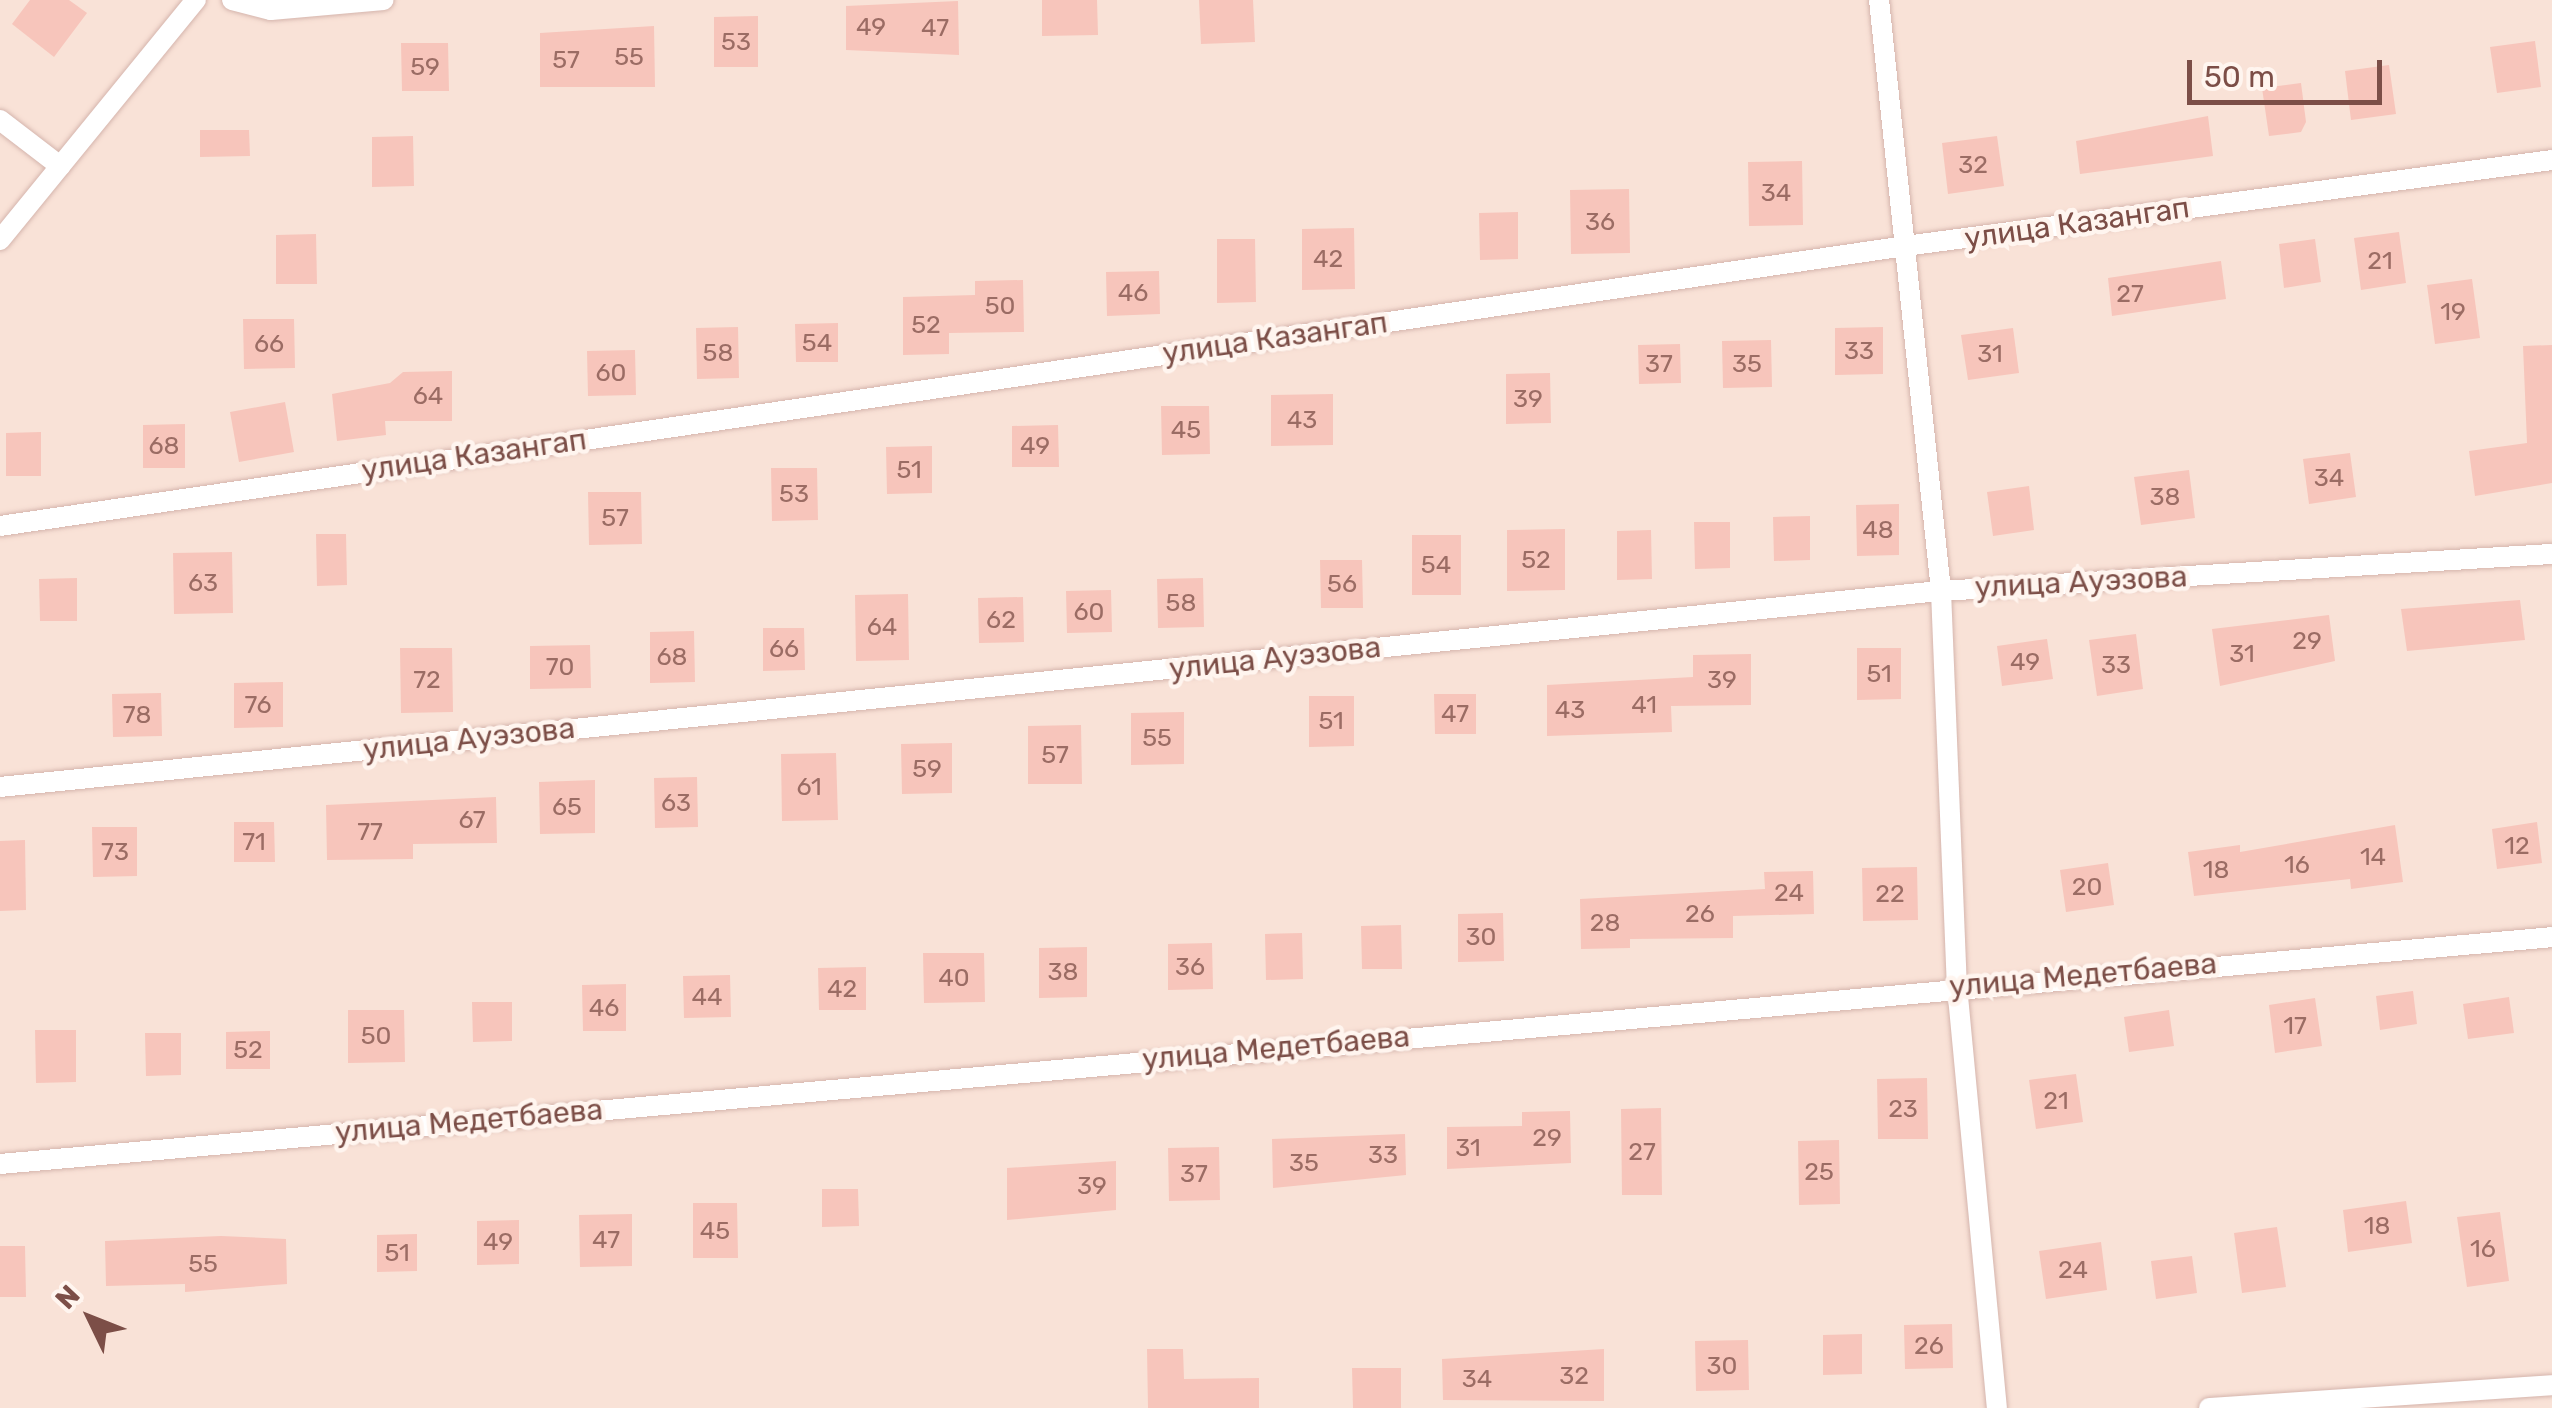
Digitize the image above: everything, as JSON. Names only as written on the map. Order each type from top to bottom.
[{"type":"street","points":[[0,240],[196,0]]},
{"type":"street","points":[[232,0],[271,10],[384,0]]},
{"type":"street","points":[[1879,0],[1941,591],[1957,986],[1998,1408]]},
{"type":"street","points":[[0,120],[60,166]]},
{"type":"street","name":"улица Казангап","points":[[0,526],[1905,246],[2552,160]]},
{"type":"street","name":"улица Ауэзова","points":[[0,787],[1941,591],[2552,554]]},
{"type":"street","name":"улица Медетбаева","points":[[0,1164],[1957,986],[2552,937]]},
{"type":"street","points":[[2209,1408],[2552,1385]]},
{"type":"shaded area","points":[[0,0],[2552,0],[2552,1408],[0,1408]]},
{"type":"building","points":[[30,0],[69,0],[87,13],[54,57],[12,24]]},
{"type":"building","points":[[1042,0],[1097,0],[1098,35],[1042,36]]},
{"type":"building","points":[[1199,0],[1253,0],[1255,42],[1201,44]]},
{"type":"building","points":[[958,1],[959,55],[846,50],[846,6]]},
{"type":"building","points":[[758,16],[758,67],[714,67],[714,17]]},
{"type":"building","points":[[654,26],[655,87],[540,87],[540,33]]},
{"type":"building","points":[[2535,41],[2541,87],[2497,93],[2490,47]]},
{"type":"building","points":[[401,43],[448,43],[449,91],[402,91]]},
{"type":"building","points":[[2389,65],[2396,114],[2351,120],[2345,71]]},
{"type":"building","points":[[2301,83],[2306,122],[2301,132],[2269,136],[2262,88]]},
{"type":"building","points":[[2208,116],[2213,156],[2080,174],[2076,141]]},
{"type":"building","points":[[200,130],[249,130],[250,156],[200,157]]},
{"type":"building","points":[[413,136],[414,186],[372,187],[372,137]]},
{"type":"building","points":[[1997,136],[2004,186],[1948,194],[1942,143]]},
{"type":"building","points":[[1802,161],[1803,225],[1749,226],[1748,162]]},
{"type":"building","points":[[1629,189],[1630,253],[1571,254],[1570,190]]},
{"type":"building","points":[[1518,212],[1518,259],[1480,260],[1479,213]]},
{"type":"building","points":[[1354,228],[1355,289],[1302,290],[1302,229]]},
{"type":"building","points":[[2399,232],[2406,283],[2361,290],[2354,238]]},
{"type":"building","points":[[316,234],[317,284],[276,284],[276,235]]},
{"type":"building","points":[[1217,239],[1255,239],[1256,302],[1217,303]]},
{"type":"building","points":[[2315,239],[2321,282],[2284,288],[2279,244]]},
{"type":"building","points":[[2221,261],[2226,299],[2112,316],[2108,278]]},
{"type":"building","points":[[1159,271],[1160,314],[1107,316],[1106,272]]},
{"type":"building","points":[[2472,279],[2480,338],[2435,344],[2427,285]]},
{"type":"building","points":[[1023,280],[1024,332],[949,333],[949,354],[903,355],[903,297],[975,295],[975,281]]},
{"type":"building","points":[[243,319],[294,319],[295,368],[244,369]]},
{"type":"building","points":[[838,323],[838,362],[796,362],[795,324]]},
{"type":"building","points":[[738,327],[739,378],[697,379],[696,328]]},
{"type":"building","points":[[1883,327],[1883,374],[1835,375],[1835,328]]},
{"type":"building","points":[[2013,328],[2019,373],[1968,380],[1961,335]]},
{"type":"building","points":[[1771,340],[1772,387],[1723,388],[1722,341]]},
{"type":"building","points":[[1680,344],[1681,383],[1639,384],[1638,345]]},
{"type":"building","points":[[2552,345],[2552,483],[2475,496],[2469,451],[2527,443],[2523,346]]},
{"type":"building","points":[[635,350],[636,395],[588,396],[587,351]]},
{"type":"building","points":[[452,371],[452,421],[385,421],[386,435],[337,441],[332,394],[390,383],[403,372]]},
{"type":"building","points":[[1550,373],[1551,423],[1506,424],[1506,374]]},
{"type":"building","points":[[1333,394],[1333,445],[1271,446],[1271,395]]},
{"type":"building","points":[[285,402],[294,452],[239,462],[230,412]]},
{"type":"building","points":[[1161,406],[1209,406],[1210,454],[1162,455]]},
{"type":"building","points":[[185,424],[185,468],[143,468],[143,425]]},
{"type":"building","points":[[1058,425],[1059,467],[1012,467],[1012,426]]},
{"type":"building","points":[[41,432],[41,476],[6,476],[6,433]]},
{"type":"building","points":[[932,446],[932,493],[887,494],[886,447]]},
{"type":"building","points":[[2350,453],[2356,497],[2309,504],[2303,459]]},
{"type":"building","points":[[771,468],[817,468],[818,520],[772,521]]},
{"type":"building","points":[[2189,470],[2195,518],[2141,525],[2134,477]]},
{"type":"building","points":[[2029,486],[2034,530],[1993,536],[1987,492]]},
{"type":"building","points":[[588,492],[641,492],[642,544],[589,545]]},
{"type":"building","points":[[1899,504],[1899,555],[1857,556],[1856,505]]},
{"type":"building","points":[[1810,516],[1810,560],[1774,561],[1773,517]]},
{"type":"building","points":[[1694,522],[1730,522],[1730,568],[1695,569]]},
{"type":"building","points":[[1565,529],[1565,590],[1507,591],[1507,530]]},
{"type":"building","points":[[1651,530],[1652,579],[1617,580],[1617,531]]},
{"type":"building","points":[[316,534],[346,534],[347,585],[317,586]]},
{"type":"building","points":[[1412,535],[1461,535],[1461,595],[1412,595]]},
{"type":"building","points":[[232,552],[233,613],[174,614],[173,553]]},
{"type":"building","points":[[1320,560],[1362,560],[1363,608],[1321,608]]},
{"type":"building","points":[[77,578],[77,621],[40,621],[39,579]]},
{"type":"building","points":[[1203,578],[1204,627],[1158,628],[1157,579]]},
{"type":"building","points":[[1111,590],[1112,632],[1067,633],[1066,591]]},
{"type":"building","points":[[908,594],[909,660],[856,661],[855,595]]},
{"type":"building","points":[[1023,597],[1024,642],[979,643],[978,598]]},
{"type":"building","points":[[2520,600],[2525,640],[2407,651],[2401,609]]},
{"type":"building","points":[[2329,615],[2335,661],[2220,686],[2212,629]]},
{"type":"building","points":[[763,628],[804,628],[805,670],[763,671]]},
{"type":"building","points":[[694,631],[695,682],[650,683],[650,632]]},
{"type":"building","points":[[2136,634],[2143,689],[2097,696],[2089,640]]},
{"type":"building","points":[[2047,639],[2053,679],[2002,686],[1997,646]]},
{"type":"building","points":[[590,645],[591,688],[530,689],[530,646]]},
{"type":"building","points":[[400,648],[452,648],[453,712],[401,713]]},
{"type":"building","points":[[1857,648],[1901,648],[1901,699],[1857,700]]},
{"type":"building","points":[[1751,654],[1751,705],[1671,706],[1672,732],[1547,736],[1547,685],[1693,677],[1693,655]]},
{"type":"building","points":[[283,682],[283,727],[234,728],[234,683]]},
{"type":"building","points":[[161,693],[162,736],[113,737],[112,694]]},
{"type":"building","points":[[1434,694],[1476,694],[1476,734],[1435,734]]},
{"type":"building","points":[[1309,696],[1354,696],[1354,746],[1309,747]]},
{"type":"building","points":[[1184,712],[1184,764],[1131,765],[1131,713]]},
{"type":"building","points":[[1081,725],[1082,784],[1028,784],[1028,726]]},
{"type":"building","points":[[952,743],[952,793],[902,794],[901,744]]},
{"type":"building","points":[[836,753],[838,820],[782,821],[781,754]]},
{"type":"building","points":[[697,777],[698,827],[655,828],[654,778]]},
{"type":"building","points":[[595,780],[595,833],[540,834],[539,782]]},
{"type":"building","points":[[496,797],[497,843],[413,844],[413,859],[327,860],[326,805]]},
{"type":"building","points":[[234,822],[274,822],[275,862],[234,862]]},
{"type":"building","points":[[2537,822],[2542,863],[2497,869],[2492,829]]},
{"type":"building","points":[[2395,825],[2403,882],[2351,889],[2350,879],[2194,896],[2188,852],[2240,845],[2240,852]]},
{"type":"building","points":[[92,827],[137,827],[137,876],[93,877]]},
{"type":"building","points":[[25,840],[26,910],[0,911],[0,841]]},
{"type":"building","points":[[2108,863],[2114,905],[2066,912],[2060,870]]},
{"type":"building","points":[[1917,867],[1918,920],[1863,921],[1862,868]]},
{"type":"building","points":[[1813,871],[1814,914],[1733,916],[1733,938],[1630,939],[1630,948],[1581,949],[1580,899],[1765,889],[1764,872]]},
{"type":"building","points":[[1503,913],[1504,961],[1458,962],[1458,914]]},
{"type":"building","points":[[1401,925],[1402,969],[1362,969],[1361,926]]},
{"type":"building","points":[[1302,933],[1303,979],[1266,980],[1265,934]]},
{"type":"building","points":[[1212,943],[1213,989],[1168,990],[1168,944]]},
{"type":"building","points":[[1087,947],[1087,997],[1039,998],[1039,948]]},
{"type":"building","points":[[923,953],[984,953],[985,1002],[924,1003]]},
{"type":"building","points":[[866,967],[866,1010],[819,1010],[818,968]]},
{"type":"building","points":[[730,975],[731,1017],[684,1018],[683,976]]},
{"type":"building","points":[[626,984],[626,1031],[583,1031],[582,985]]},
{"type":"building","points":[[2413,991],[2417,1024],[2380,1030],[2376,996]]},
{"type":"building","points":[[2509,997],[2514,1033],[2468,1039],[2463,1004]]},
{"type":"building","points":[[2315,998],[2322,1046],[2275,1053],[2269,1005]]},
{"type":"building","points":[[472,1002],[512,1002],[512,1041],[473,1042]]},
{"type":"building","points":[[348,1010],[404,1010],[405,1062],[348,1063]]},
{"type":"building","points":[[2169,1010],[2174,1046],[2129,1052],[2124,1017]]},
{"type":"building","points":[[35,1030],[76,1030],[76,1082],[36,1083]]},
{"type":"building","points":[[270,1031],[270,1069],[226,1069],[226,1032]]},
{"type":"building","points":[[145,1033],[181,1033],[181,1075],[146,1076]]},
{"type":"building","points":[[2076,1074],[2083,1122],[2036,1129],[2029,1080]]},
{"type":"building","points":[[1927,1078],[1928,1139],[1878,1139],[1877,1079]]},
{"type":"building","points":[[1661,1108],[1662,1195],[1622,1195],[1621,1109]]},
{"type":"building","points":[[1570,1111],[1571,1163],[1447,1169],[1447,1127],[1522,1126],[1522,1112]]},
{"type":"building","points":[[1405,1134],[1406,1175],[1273,1188],[1272,1139]]},
{"type":"building","points":[[1839,1140],[1840,1204],[1799,1205],[1798,1141]]},
{"type":"building","points":[[1219,1147],[1220,1200],[1169,1201],[1168,1148]]},
{"type":"building","points":[[1116,1161],[1116,1210],[1007,1220],[1007,1168]]},
{"type":"building","points":[[822,1189],[858,1189],[859,1226],[822,1227]]},
{"type":"building","points":[[2406,1201],[2412,1243],[2348,1252],[2343,1210]]},
{"type":"building","points":[[693,1203],[737,1203],[738,1258],[693,1258]]},
{"type":"building","points":[[2500,1212],[2509,1281],[2467,1287],[2457,1217]]},
{"type":"building","points":[[632,1214],[632,1266],[580,1267],[579,1215]]},
{"type":"building","points":[[519,1220],[519,1264],[477,1265],[477,1221]]},
{"type":"building","points":[[2277,1227],[2286,1287],[2242,1293],[2234,1233]]},
{"type":"building","points":[[417,1234],[417,1271],[377,1272],[377,1235]]},
{"type":"building","points":[[221,1236],[286,1239],[287,1284],[185,1292],[185,1284],[106,1286],[105,1241]]},
{"type":"building","points":[[2101,1242],[2107,1290],[2046,1299],[2039,1251]]},
{"type":"building","points":[[0,1246],[25,1246],[26,1297],[0,1297]]},
{"type":"building","points":[[2192,1256],[2197,1293],[2156,1299],[2151,1261]]},
{"type":"building","points":[[1952,1324],[1953,1368],[1905,1369],[1904,1325]]},
{"type":"building","points":[[1862,1334],[1862,1374],[1823,1375],[1823,1335]]},
{"type":"building","points":[[1748,1340],[1749,1390],[1696,1391],[1695,1341]]},
{"type":"building","points":[[1147,1349],[1183,1349],[1184,1379],[1259,1378],[1259,1408],[1148,1408]]},
{"type":"building","points":[[1604,1349],[1604,1401],[1443,1400],[1442,1359]]},
{"type":"building","points":[[1352,1368],[1401,1368],[1401,1408],[1353,1408]]}]
